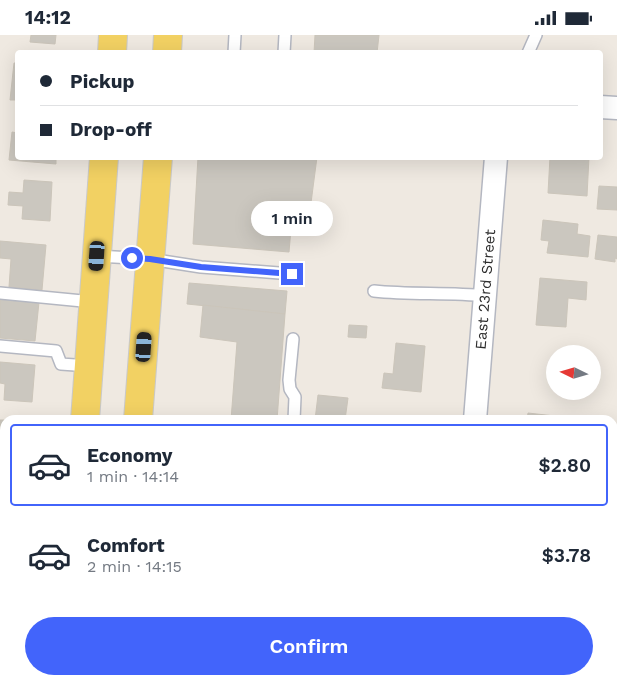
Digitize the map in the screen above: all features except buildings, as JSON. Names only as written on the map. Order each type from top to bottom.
[{"type":"main road","points":[[112,50],[114,35]]},
{"type":"main road","points":[[166,50],[168,35]]},
{"type":"main road","points":[[85,415],[104,160]]},
{"type":"main road","points":[[138,415],[158,160]]},
{"type":"street","points":[[603,107],[617,108]]},
{"type":"street","name":"East 23rd Street","points":[[475,415],[496,160]]},
{"type":"lane","points":[[234,50],[236,35]]},
{"type":"lane","points":[[284,50],[285,35]]},
{"type":"lane","points":[[529,50],[536,35]]},
{"type":"lane","points":[[97,256],[150,259],[201,267],[292,274]]},
{"type":"lane","points":[[374,291],[402,294],[454,293],[486,296]]},
{"type":"lane","points":[[0,293],[93,302]]},
{"type":"lane","points":[[293,339],[289,380],[290,389],[295,397],[294,415]]},
{"type":"lane","points":[[0,346],[56,351],[61,364],[89,366]]},
{"type":"route","points":[[132,258],[201,267],[292,274]]}]
